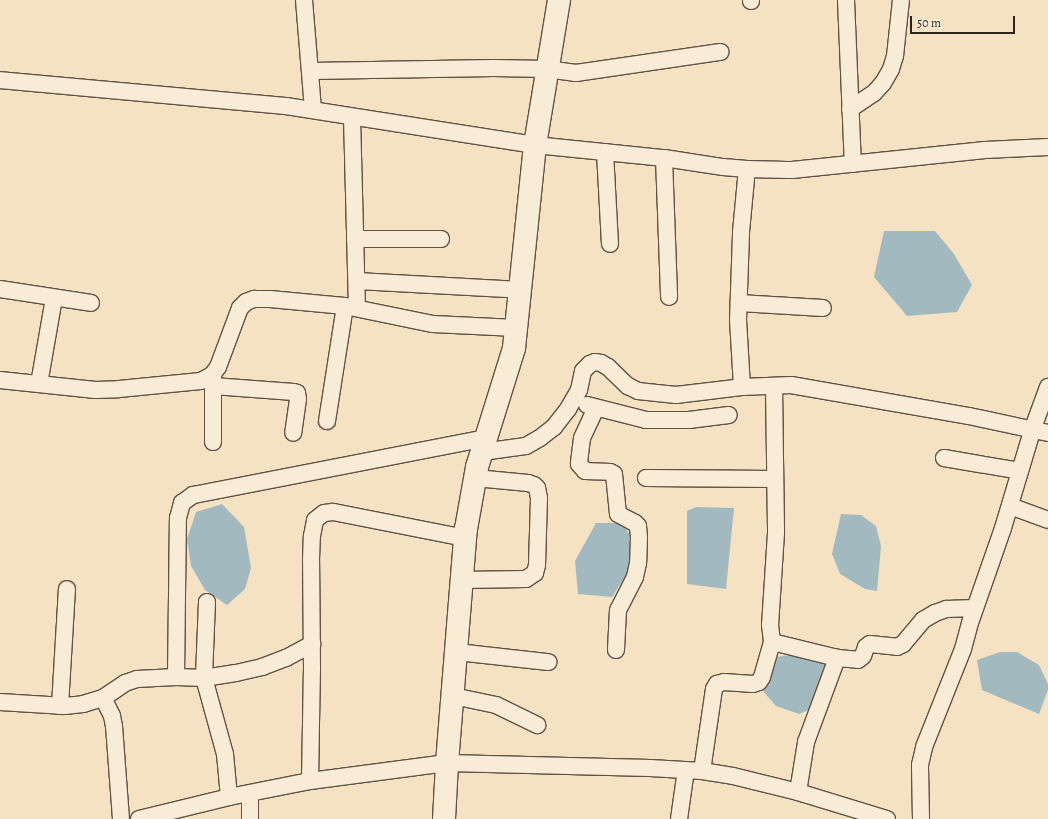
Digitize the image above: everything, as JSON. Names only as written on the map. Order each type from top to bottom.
[{"type":"street","points":[[304,0],[313,110]]},
{"type":"street","points":[[444,819],[465,538],[475,478],[514,348],[535,145],[559,0]]},
{"type":"street","points":[[846,0],[853,164]]},
{"type":"street","points":[[850,109],[874,93],[883,83],[891,69],[895,56],[900,0]]},
{"type":"street","points":[[310,71],[388,69],[547,69],[565,72],[590,72],[720,52]]},
{"type":"street","points":[[0,80],[88,86],[286,106],[535,145],[664,158],[722,167],[747,169],[792,170],[985,150],[1048,147]]},
{"type":"street","points":[[327,421],[357,281],[352,117]]},
{"type":"street","points":[[605,152],[610,244]]},
{"type":"street","points":[[664,158],[669,297]]},
{"type":"street","points":[[742,387],[738,335],[738,303],[741,232],[747,169]]},
{"type":"street","points":[[355,239],[441,239]]},
{"type":"street","points":[[357,281],[521,290]]},
{"type":"street","points":[[0,289],[91,303]]},
{"type":"street","points":[[39,384],[54,298]]},
{"type":"street","points":[[213,442],[213,380],[240,308],[246,302],[254,299],[270,299],[351,307],[433,324],[516,328]]},
{"type":"street","points":[[738,303],[823,308]]},
{"type":"street","points":[[176,677],[178,518],[182,503],[193,495],[484,445],[526,446],[554,426],[574,400],[583,372],[590,364],[595,362],[601,363],[608,367],[628,386],[638,391],[676,395],[742,387],[791,385],[816,388],[1040,430]]},
{"type":"street","points":[[0,380],[95,390],[213,380],[294,392],[297,393],[298,399],[293,433]]},
{"type":"street","points":[[702,771],[714,689],[717,684],[724,682],[753,684],[759,682],[762,677],[772,642],[770,625],[776,533],[774,386]]},
{"type":"street","points":[[921,819],[920,765],[924,747],[963,649],[1020,471],[1040,430],[1048,387]]},
{"type":"street","points":[[574,400],[596,408],[646,420],[689,420],[729,415]]},
{"type":"street","points":[[596,408],[582,438],[579,464],[585,471],[610,472],[614,474],[618,514],[638,526],[640,538],[635,577],[618,610],[616,650]]},
{"type":"street","points":[[944,458],[1020,471]]},
{"type":"street","points":[[462,580],[526,579],[535,573],[537,565],[539,498],[537,488],[528,483],[475,478]]},
{"type":"street","points":[[646,478],[775,479]]},
{"type":"street","points":[[1010,506],[1048,520]]},
{"type":"street","points":[[310,782],[312,536],[315,520],[319,516],[333,512],[465,538]]},
{"type":"street","points":[[60,706],[67,589]]},
{"type":"street","points":[[207,602],[204,678],[225,754],[229,797]]},
{"type":"street","points":[[772,642],[837,658],[858,660],[861,658],[866,647],[870,644],[897,647],[904,644],[923,620],[935,612],[946,609],[975,608]]},
{"type":"street","points":[[0,702],[60,706],[83,704],[103,698],[125,682],[137,679],[176,677],[204,678],[262,667],[286,658],[312,644]]},
{"type":"street","points":[[457,652],[548,662]]},
{"type":"street","points":[[798,792],[806,742],[837,658]]},
{"type":"street","points":[[453,696],[496,705],[537,726]]},
{"type":"street","points":[[103,698],[112,716],[116,738],[121,819]]},
{"type":"street","points":[[139,819],[229,797],[310,782],[447,763],[702,771],[733,776],[798,792],[863,816],[887,819]]},
{"type":"street","points":[[679,819],[686,770]]},
{"type":"street","points":[[250,794],[250,819]]},
{"type":"water","points":[[884,231],[935,231],[954,254],[972,285],[957,312],[907,316],[874,277]]},
{"type":"water","points":[[222,504],[244,527],[251,568],[245,589],[227,605],[205,590],[191,566],[187,539],[196,512]]},
{"type":"water","points":[[696,507],[734,508],[726,589],[687,584],[687,511]]},
{"type":"water","points":[[841,514],[861,515],[876,526],[881,546],[877,591],[865,589],[840,574],[832,554]]},
{"type":"water","points":[[596,523],[623,523],[633,541],[633,564],[612,597],[578,594],[575,561]]},
{"type":"water","points":[[1000,652],[1017,652],[1039,665],[1048,684],[1048,690],[1039,714],[982,690],[977,660]]},
{"type":"water","points":[[797,654],[830,664],[816,707],[799,714],[776,706],[763,691],[769,658]]}]
